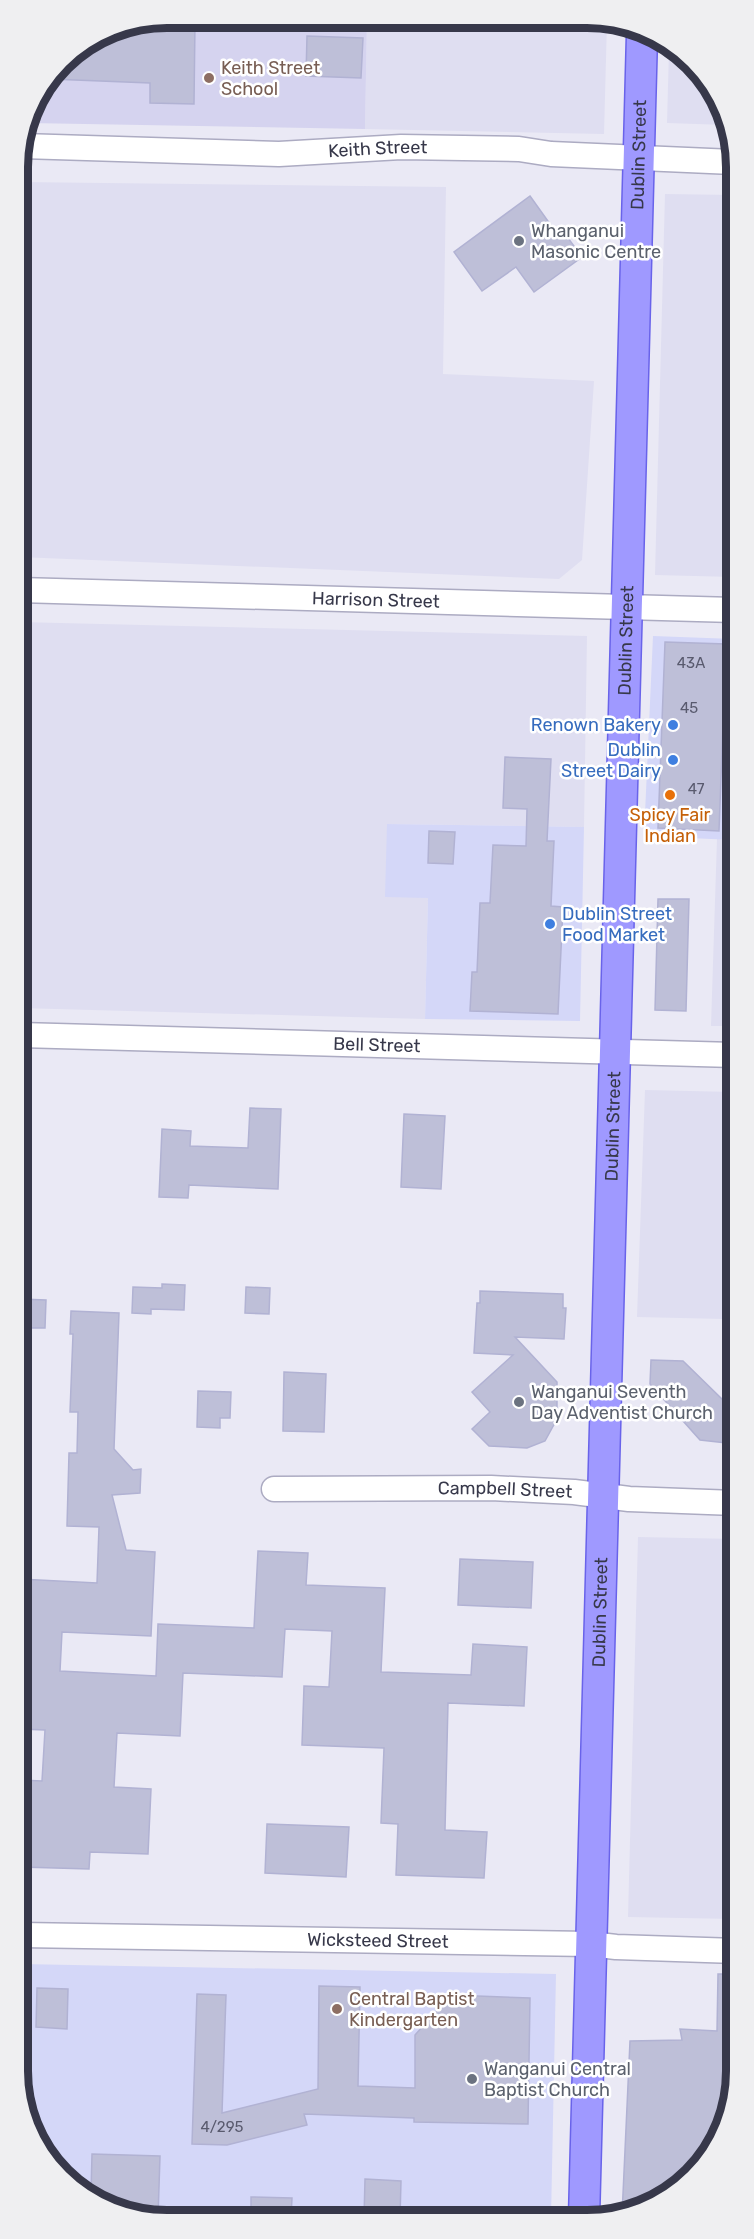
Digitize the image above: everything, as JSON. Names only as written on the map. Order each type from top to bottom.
[{"type":"main road","name":"Dublin Street","points":[[584,2210],[642,40]]},
{"type":"street","name":"Keith Street","points":[[31,146],[279,154],[401,147],[519,149],[551,154],[725,162]]},
{"type":"street","name":"Harrison Street","points":[[29,590],[726,610]]},
{"type":"street","name":"Bell Street","points":[[29,1035],[726,1055]]},
{"type":"street","name":"Campbell Street","points":[[274,1488],[491,1488],[603,1495],[629,1500],[725,1503]]},
{"type":"street","name":"Wicksteed Street","points":[[28,1935],[590,1944],[725,1951]]},
{"type":"shaded area","points":[[586,28],[607,30],[604,134],[365,129],[367,29]]},
{"type":"shaded area","name":"Keith Street School","points":[[159,29],[367,29],[365,129],[36,123],[47,98],[69,69],[90,52],[132,33]]},
{"type":"shaded area","points":[[669,56],[697,83],[707,98],[718,125],[667,123]]},
{"type":"shaded area","points":[[29,182],[446,187],[443,374],[594,381],[582,560],[559,579],[29,557]]},
{"type":"shaded area","points":[[665,194],[726,195],[726,577],[655,575]]},
{"type":"shaded area","points":[[29,622],[587,636],[584,827],[387,824],[428,898],[425,1019],[29,1008]]},
{"type":"shaded area","points":[[653,636],[726,639],[726,840],[644,836]]},
{"type":"shaded area","points":[[387,824],[584,827],[580,1021],[425,1019],[428,898],[385,897]]},
{"type":"shaded area","points":[[717,839],[726,840],[726,1026],[711,1026]]},
{"type":"shaded area","points":[[645,1090],[726,1092],[724,1319],[637,1317]]},
{"type":"shaded area","points":[[638,1537],[725,1539],[725,1919],[628,1917]]},
{"type":"shaded area","points":[[28,1964],[556,1974],[551,2210],[159,2210],[141,2208],[98,2192],[69,2170],[47,2141],[33,2107],[28,2071]]},
{"type":"building","points":[[195,29],[194,104],[150,103],[150,83],[60,79],[90,52],[115,39],[141,31]]},
{"type":"building","points":[[307,36],[363,38],[361,78],[306,76]]},
{"type":"building","name":"Whanganui Masonic Centre","points":[[530,196],[555,231],[560,227],[582,257],[534,292],[516,267],[482,291],[454,252]]},
{"type":"building","points":[[665,642],[726,644],[719,831],[658,828]]},
{"type":"building","points":[[505,757],[551,759],[547,841],[554,841],[551,906],[563,907],[558,1014],[470,1011],[472,972],[477,972],[480,903],[490,903],[493,845],[526,846],[527,809],[503,808]]},
{"type":"building","points":[[429,831],[455,832],[453,864],[428,863]]},
{"type":"building","points":[[658,899],[689,899],[686,1011],[655,1010]]},
{"type":"building","points":[[250,1108],[281,1109],[278,1189],[189,1185],[188,1198],[159,1197],[162,1129],[191,1131],[190,1146],[248,1148]]},
{"type":"building","points":[[404,1114],[445,1116],[441,1189],[401,1187]]},
{"type":"building","points":[[162,1284],[185,1285],[184,1310],[151,1309],[151,1314],[132,1313],[133,1287],[162,1288]]},
{"type":"building","points":[[246,1287],[270,1288],[269,1314],[245,1313]]},
{"type":"building","points":[[480,1291],[563,1294],[563,1308],[566,1308],[564,1339],[515,1337],[557,1382],[557,1419],[545,1441],[527,1448],[489,1446],[472,1429],[490,1412],[472,1392],[513,1355],[474,1353],[477,1303],[480,1303]]},
{"type":"building","points":[[28,1299],[46,1300],[45,1328],[28,1328]]},
{"type":"building","points":[[71,1311],[119,1313],[114,1449],[133,1470],[141,1469],[140,1493],[112,1495],[126,1550],[155,1552],[151,1636],[62,1632],[60,1671],[156,1676],[158,1624],[254,1628],[258,1551],[308,1553],[306,1585],[385,1588],[381,1672],[471,1675],[473,1644],[527,1647],[524,1706],[448,1703],[445,1830],[487,1832],[484,1878],[396,1875],[398,1824],[381,1823],[384,1748],[302,1745],[304,1686],[329,1687],[332,1631],[285,1629],[282,1677],[183,1673],[180,1736],[117,1733],[114,1787],[151,1789],[148,1854],[90,1852],[89,1869],[28,1867],[28,1780],[42,1781],[45,1730],[28,1729],[28,1579],[97,1583],[99,1527],[67,1526],[69,1453],[77,1453],[78,1412],[70,1412],[73,1334],[70,1334]]},
{"type":"building","points":[[651,1360],[683,1361],[722,1399],[725,1399],[725,1443],[700,1440],[650,1384]]},
{"type":"building","points":[[284,1372],[326,1374],[324,1432],[283,1431]]},
{"type":"building","points":[[198,1391],[231,1392],[230,1418],[220,1418],[220,1428],[197,1427]]},
{"type":"building","points":[[460,1559],[533,1562],[531,1608],[458,1605]]},
{"type":"building","points":[[267,1824],[349,1827],[346,1877],[265,1873]]},
{"type":"building","points":[[718,1974],[725,1974],[725,2080],[721,2107],[715,2124],[702,2149],[678,2176],[656,2192],[622,2205],[630,2041],[682,2040],[680,2029],[717,2031]]},
{"type":"building","points":[[319,1986],[360,1987],[358,2086],[415,2088],[415,2035],[451,1995],[530,1998],[528,2124],[414,2122],[414,2118],[304,2114],[307,2125],[227,2145],[192,2144],[197,1994],[226,1995],[222,2113],[318,2089]]},
{"type":"building","points":[[37,1988],[68,1989],[67,2029],[36,2027]]},
{"type":"building","points":[[92,2154],[160,2156],[158,2210],[123,2203],[91,2187]]},
{"type":"building","points":[[365,2179],[401,2181],[400,2210],[364,2210]]},
{"type":"building","points":[[251,2197],[292,2198],[291,2210],[251,2210]]},
{"type":"place","name":"Keith Street School","points":[[209,78]]},
{"type":"place","name":"Whanganui Masonic Centre","points":[[519,241]]},
{"type":"place","name":"Renown Bakery","points":[[673,725]]},
{"type":"place","name":"Dublin Street Dairy","points":[[673,760]]},
{"type":"place","name":"Spicy Fair Indian","points":[[670,795]]},
{"type":"place","name":"Dublin Street Food Market","points":[[550,924]]},
{"type":"place","name":"Wanganui Seventh Day Adventist Church","points":[[519,1402]]},
{"type":"place","name":"Central Baptist Kindergarten","points":[[337,2009]]},
{"type":"place","name":"Wanganui Central Baptist Church","points":[[472,2079]]}]
